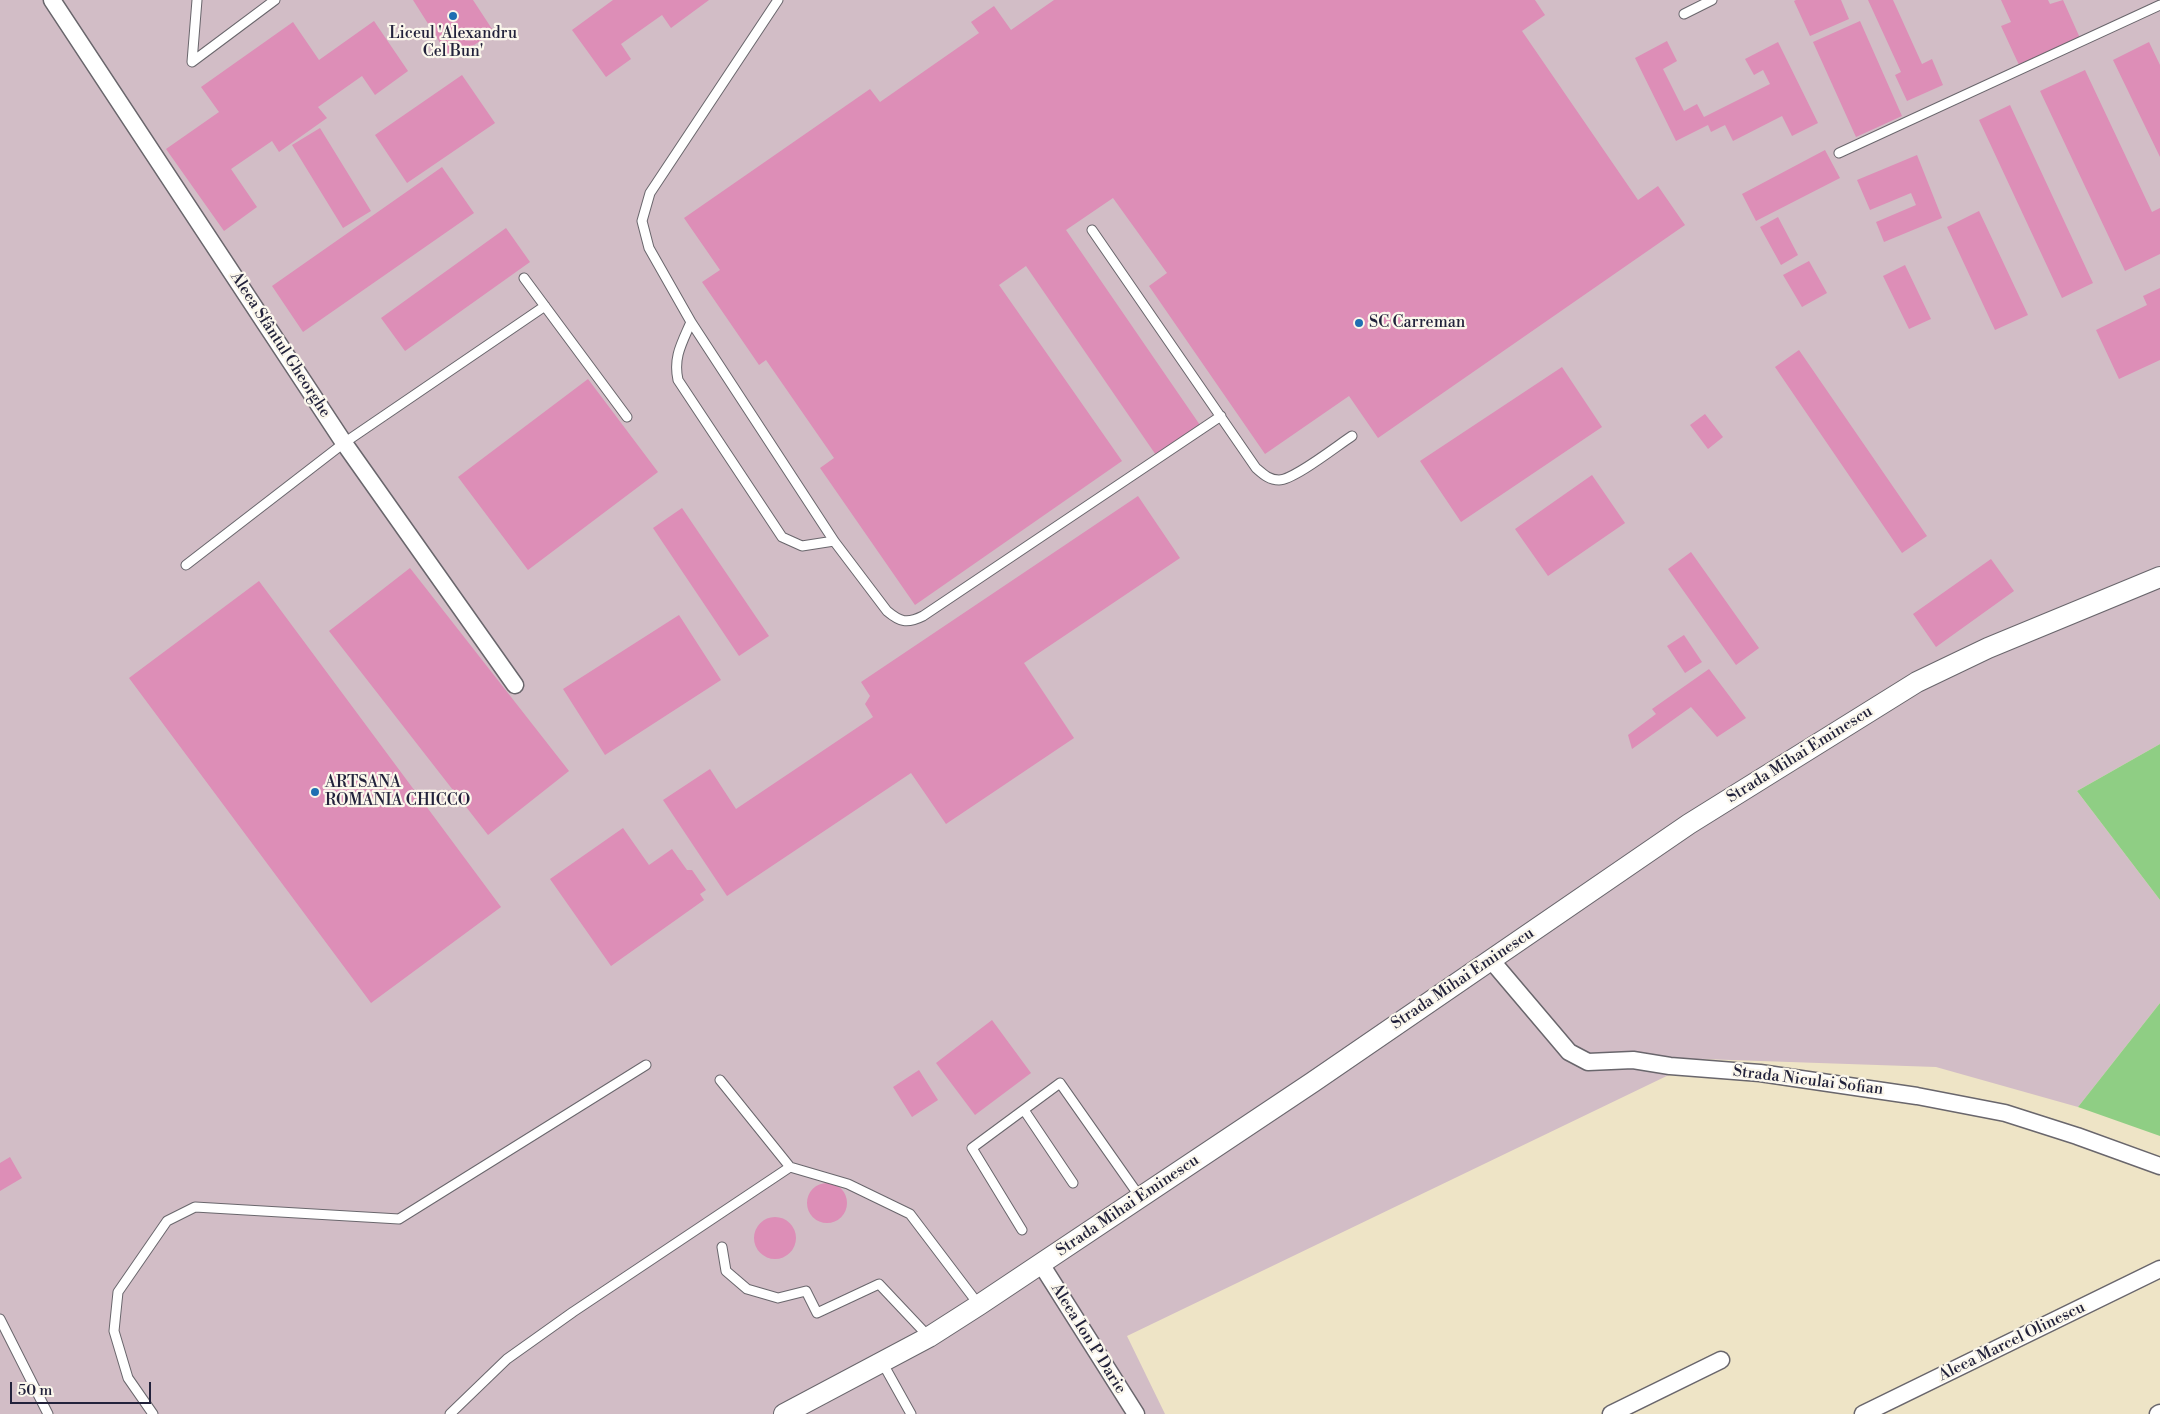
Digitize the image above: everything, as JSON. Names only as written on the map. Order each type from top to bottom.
[{"type":"street","name":"Aleea Sfântul Gheorghe","points":[[52,0],[344,443],[515,685]]},
{"type":"street","name":"Strada Mihai Eminescu","points":[[784,1414],[929,1337],[979,1305],[1140,1198],[1689,824],[1918,682],[1980,651],[2160,578]]},
{"type":"street","name":"Strada Niculai Sofian","points":[[1491,960],[1569,1052],[1588,1062],[1633,1060],[1670,1066],[1760,1073],[1916,1096],[2005,1113],[2160,1166]]},
{"type":"street","name":"Aleea Ion P Darie","points":[[1041,1264],[1136,1414]]},
{"type":"street","name":"Aleea Marcel Olinescu","points":[[1863,1414],[2160,1269]]},
{"type":"street","points":[[1611,1414],[1721,1360]]},
{"type":"lane","points":[[197,0],[192,62],[275,0]]},
{"type":"lane","points":[[778,0],[650,193],[642,221],[649,248],[691,322],[834,541],[887,611],[897,619],[912,622],[1220,416]]},
{"type":"lane","points":[[1684,14],[1712,0]]},
{"type":"lane","points":[[1839,153],[2160,5]]},
{"type":"lane","points":[[1092,230],[1256,468],[1266,478],[1280,481],[1297,474],[1352,436]]},
{"type":"lane","points":[[524,278],[627,417]]},
{"type":"lane","points":[[186,565],[344,443],[545,306]]},
{"type":"lane","points":[[691,322],[677,354],[675,366],[678,380],[683,388],[782,537],[802,546],[834,541]]},
{"type":"lane","points":[[153,1414],[128,1378],[114,1331],[118,1292],[167,1221],[195,1207],[399,1219],[646,1065]]},
{"type":"lane","points":[[720,1080],[790,1167],[848,1184],[910,1214],[979,1305]]},
{"type":"lane","points":[[1022,1230],[972,1148],[1060,1083],[1140,1198]]},
{"type":"lane","points":[[1024,1110],[1073,1183]]},
{"type":"lane","points":[[450,1414],[507,1359],[573,1312],[790,1167]]},
{"type":"lane","points":[[722,1247],[726,1271],[747,1288],[778,1298],[806,1291],[817,1313],[878,1284],[929,1337]]},
{"type":"lane","points":[[0,1319],[48,1414]]},
{"type":"lane","points":[[882,1362],[912,1414]]},
{"type":"shaded area","points":[[0,0],[2160,0],[2160,744],[2077,791],[2160,900],[2160,1003],[2078,1107],[1936,1067],[1702,1059],[1127,1336],[1165,1414],[0,1414]]},
{"type":"green space","points":[[2160,744],[2160,900],[2077,791]]},
{"type":"green space","points":[[2160,1003],[2160,1136],[2078,1107]]},
{"type":"building","name":"Liceul 'Alexandru Cel Bun'","points":[[413,0],[473,0],[494,32],[451,60]]},
{"type":"building","points":[[613,0],[709,0],[671,28],[662,15],[621,44],[631,59],[606,77],[572,30]]},
{"type":"building","name":"SC Carreman","points":[[1054,0],[1535,0],[1545,15],[1522,31],[1638,200],[1658,186],[1685,225],[1378,438],[1349,396],[1265,454],[1149,286],[1167,273],[1113,198],[1066,230],[1202,428],[1158,458],[1026,266],[999,285],[1122,461],[915,605],[820,468],[834,458],[766,360],[759,365],[702,282],[720,270],[684,218],[870,89],[880,102],[979,33],[971,22],[994,6],[1011,30]]},
{"type":"building","points":[[1841,0],[1849,19],[1810,36],[1794,1]]},
{"type":"building","points":[[1868,0],[1893,0],[1922,64],[1932,59],[1943,85],[1907,101],[1895,75],[1901,72]]},
{"type":"building","points":[[2001,0],[2048,0],[2050,4],[2063,0],[2080,38],[2019,65],[2001,26],[2011,22]]},
{"type":"building","points":[[374,21],[408,71],[375,95],[362,76],[318,107],[327,118],[279,152],[272,141],[231,169],[257,207],[224,231],[166,149],[219,112],[201,87],[293,22],[319,60]]},
{"type":"building","points":[[1860,21],[1902,116],[1856,137],[1813,42]]},
{"type":"building","points":[[1667,41],[1677,61],[1663,69],[1684,111],[1697,104],[1704,117],[1770,84],[1763,70],[1754,75],[1745,59],[1778,42],[1818,123],[1792,136],[1782,116],[1733,141],[1725,125],[1711,132],[1708,125],[1676,141],[1635,58]]},
{"type":"building","points":[[2149,42],[2160,65],[2160,157],[2113,60]]},
{"type":"building","points":[[2085,70],[2152,212],[2160,208],[2160,254],[2125,271],[2040,91]]},
{"type":"building","points":[[462,75],[495,123],[407,183],[375,135]]},
{"type":"building","points":[[2010,105],[2093,283],[2062,298],[1979,120]]},
{"type":"building","points":[[320,128],[371,211],[343,228],[292,145]]},
{"type":"building","points":[[1825,150],[1840,178],[1756,221],[1742,194]]},
{"type":"building","points":[[1917,155],[1942,218],[1884,242],[1876,222],[1916,205],[1911,193],[1870,210],[1857,180]]},
{"type":"building","points":[[442,167],[474,213],[303,332],[272,286]]},
{"type":"building","points":[[1979,211],[2028,315],[1995,330],[1947,227]]},
{"type":"building","points":[[1778,217],[1798,255],[1781,265],[1760,227]]},
{"type":"building","points":[[506,228],[530,262],[405,351],[381,318]]},
{"type":"building","points":[[1809,261],[1827,293],[1802,307],[1783,275]]},
{"type":"building","points":[[1905,265],[1931,319],[1909,329],[1883,276]]},
{"type":"building","points":[[2160,288],[2160,360],[2119,379],[2096,330],[2147,305],[2143,296]]},
{"type":"building","points":[[1799,350],[1927,536],[1902,553],[1775,367]]},
{"type":"building","points":[[1562,367],[1602,427],[1461,522],[1420,461]]},
{"type":"building","points":[[588,379],[658,472],[528,570],[458,477]]},
{"type":"building","points":[[1705,414],[1723,437],[1708,449],[1690,425]]},
{"type":"building","points":[[1592,475],[1625,523],[1548,576],[1515,529]]},
{"type":"building","points":[[1138,496],[1180,558],[1024,663],[1074,738],[946,824],[911,773],[727,896],[663,800],[710,769],[736,809],[873,717],[865,704],[870,696],[861,682]]},
{"type":"building","points":[[682,508],[769,636],[739,656],[653,528]]},
{"type":"building","points":[[1691,552],[1759,648],[1736,665],[1668,569]]},
{"type":"building","points":[[1991,559],[2014,591],[1936,647],[1913,614]]},
{"type":"building","name":"ARTSANA ROMANIA CHICCO","points":[[410,568],[569,771],[488,835],[329,631]]},
{"type":"building","name":"ARTSANA ROMANIA CHICCO","points":[[259,581],[501,907],[371,1003],[129,678]]},
{"type":"building","points":[[679,615],[721,680],[605,755],[563,689]]},
{"type":"building","points":[[1684,635],[1702,662],[1685,673],[1667,646]]},
{"type":"building","points":[[1709,669],[1746,718],[1717,737],[1691,707],[1632,749],[1628,735],[1656,714],[1652,709]]},
{"type":"building","points":[[623,828],[649,865],[672,849],[687,870],[692,870],[706,890],[700,894],[704,900],[611,966],[550,879]]},
{"type":"building","points":[[992,1020],[1031,1073],[975,1115],[936,1063]]},
{"type":"building","points":[[919,1070],[938,1100],[912,1117],[893,1087]]},
{"type":"building","points":[[10,1157],[22,1178],[0,1191],[0,1163]]},
{"type":"building","points":[[831,1183],[838,1186],[844,1192],[847,1203],[846,1211],[838,1220],[831,1223],[823,1223],[816,1220],[808,1211],[807,1199],[810,1192],[819,1184]]},
{"type":"building","points":[[775,1217],[790,1223],[796,1238],[790,1253],[775,1259],[760,1253],[754,1238],[760,1223]]},
{"type":"place","name":"Liceul 'Alexandru Cel Bun'","points":[[453,16]]},
{"type":"place","name":"SC Carreman","points":[[1359,323]]},
{"type":"place","name":"ARTSANA ROMANIA CHICCO","points":[[315,792]]}]
